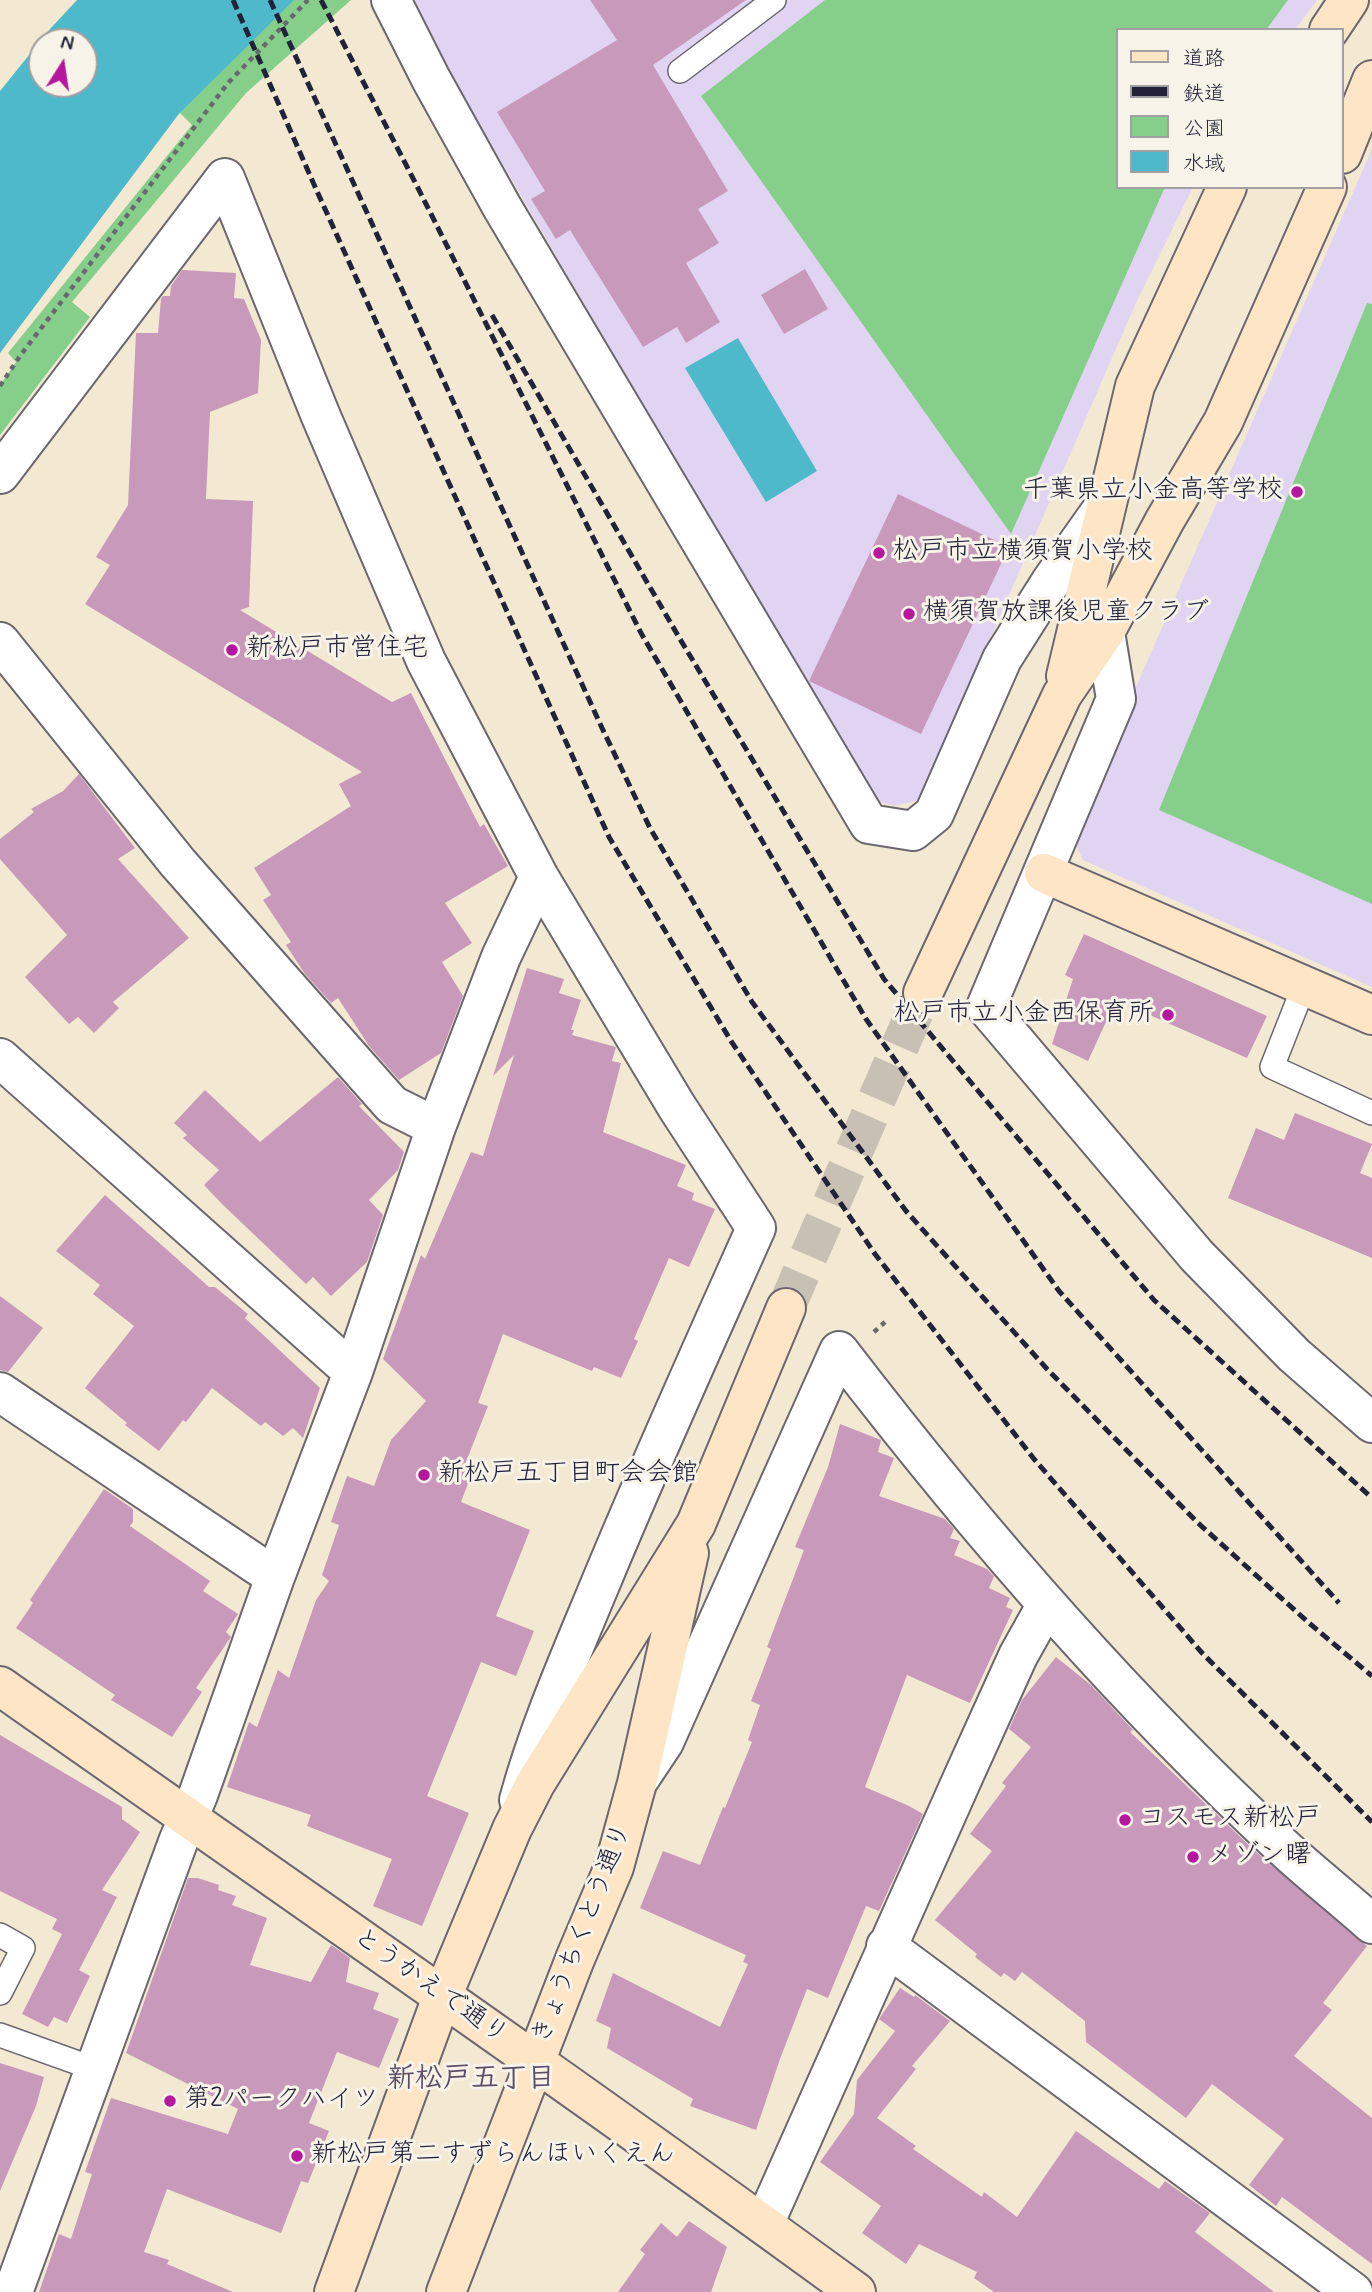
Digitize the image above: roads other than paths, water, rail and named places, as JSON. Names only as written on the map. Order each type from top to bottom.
[{"type":"street","points":[[391,0],[502,207],[870,824],[913,831],[934,814],[1002,659],[1052,580],[1105,505]]},
{"type":"street","points":[[1330,28],[1349,0]]},
{"type":"street","points":[[1344,149],[1372,80]]},
{"type":"street","points":[[0,474],[225,178],[320,414],[426,661],[539,877],[677,1107],[756,1227],[571,1653],[533,1751],[512,1829]]},
{"type":"street","points":[[1062,695],[1135,386],[1226,189]]},
{"type":"street","points":[[922,992],[1062,695],[1105,632],[1165,520],[1223,422],[1326,189]]},
{"type":"street","points":[[1105,632],[1116,699],[986,1007],[1197,1256],[1294,1355],[1372,1423]]},
{"type":"street","points":[[0,642],[178,863],[391,1105],[436,1127]]},
{"type":"street","points":[[1044,873],[1372,1016]]},
{"type":"street","points":[[13,2292],[275,1577],[353,1372],[436,1127],[501,957],[539,877]]},
{"type":"street","points":[[0,1058],[353,1372]]},
{"type":"street","points":[[334,2292],[443,1997],[512,1829],[535,1784],[696,1524],[786,1308]]},
{"type":"street","points":[[636,1783],[664,1742],[839,1351],[948,1488],[1047,1604],[1170,1737],[1284,1848],[1372,1924]]},
{"type":"street","points":[[0,1392],[275,1577]]},
{"type":"street","name":"きょうちくとう通り","points":[[446,2292],[575,1959],[614,1867],[696,1524]]},
{"type":"street","points":[[764,2224],[886,1946],[1018,1656],[1047,1604]]},
{"type":"street","name":"とうかえで通り","points":[[0,1686],[536,2060],[856,2292]]},
{"type":"street","points":[[886,1946],[1353,2292]]},
{"type":"lane","points":[[680,71],[774,0]]},
{"type":"lane","points":[[1304,986],[1272,1068],[1372,1113]]},
{"type":"lane","points":[[0,1935],[23,1948],[0,1993]]},
{"type":"lane","points":[[0,2035],[95,2069]]},
{"type":"water","points":[[77,0],[294,0],[178,115],[0,353],[0,91],[28,56],[28,98],[98,98],[98,28],[51,28]]},
{"type":"water","points":[[738,338],[817,471],[766,502],[685,368]]},
{"type":"tunnel","points":[[786,1308],[923,993]]},
{"type":"railway","points":[[233,0],[609,837],[731,1041],[875,1254],[1034,1459],[1203,1654],[1372,1822]]},
{"type":"railway","points":[[270,0],[650,828],[752,1002],[906,1211],[1047,1369],[1197,1522],[1372,1676]]},
{"type":"railway","points":[[321,0],[641,633],[866,1019],[1059,1291],[1339,1603]]},
{"type":"railway","points":[[492,315],[680,639],[884,979],[1154,1300],[1372,1498]]},
{"type":"place","name":"千葉県立小金高等学校","points":[[1297,492]]},
{"type":"place","name":"松戸市立横須賀小学校","points":[[879,553]]},
{"type":"place","name":"横須賀放課後児童クラブ","points":[[909,614]]},
{"type":"place","name":"新松戸市営住宅","points":[[232,650]]},
{"type":"place","name":"松戸市立小金西保育所","points":[[1168,1015]]},
{"type":"place","name":"新松戸五丁目町会会館","points":[[424,1475]]},
{"type":"place","name":"コスモス新松戸","points":[[1125,1820]]},
{"type":"place","name":"メゾン曙","points":[[1193,1857]]},
{"type":"place","name":"第2パークハイツ","points":[[170,2101]]},
{"type":"place","name":"新松戸第二すずらんほいくえん","points":[[297,2156]]},
{"type":"district","name":"新松戸五丁目","points":[[471,2080]]}]
